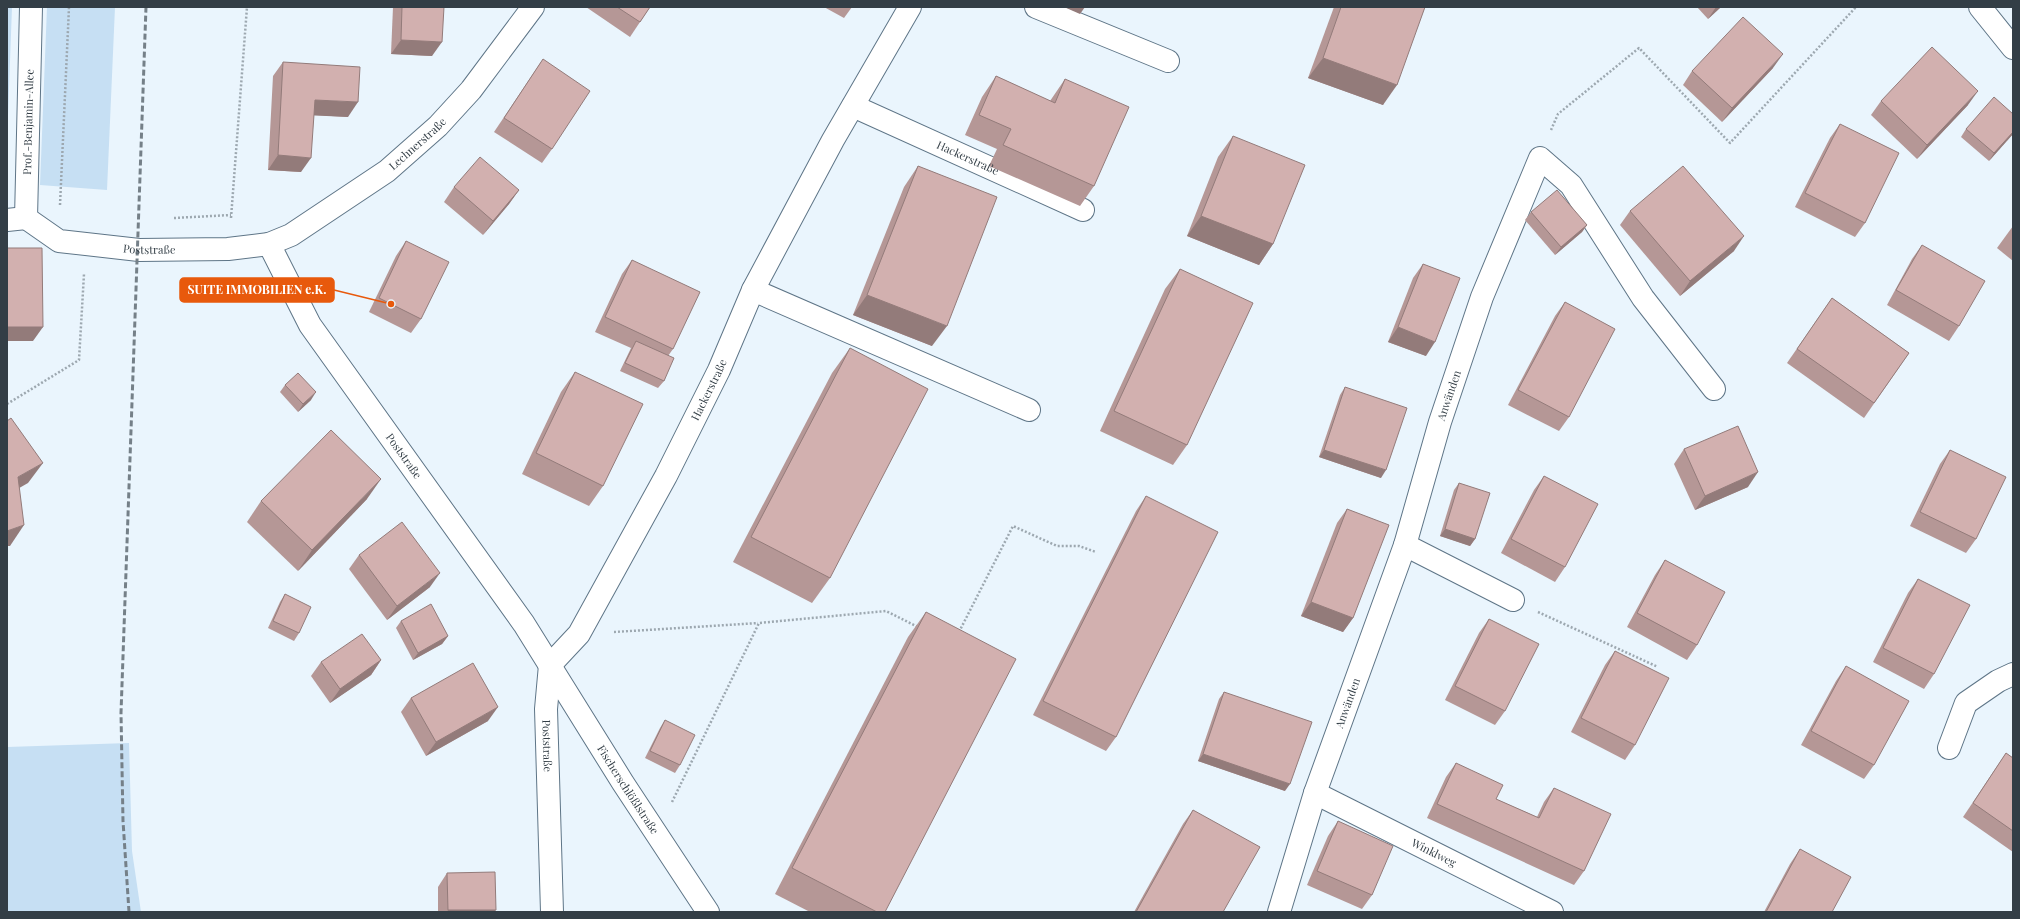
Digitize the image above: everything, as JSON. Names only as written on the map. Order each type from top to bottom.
[{"type":"street","name":"Prof.-Benjamin-Allee","points":[[17,219],[31,7]]},
{"type":"street","name":"Lechnerstraße","points":[[269,244],[291,235],[387,171],[438,126],[471,90],[533,7]]},
{"type":"street","name":"Hackerstraße","points":[[550,665],[579,634],[666,476],[719,370],[753,290],[852,106],[910,7]]},
{"type":"street","points":[[1036,7],[1168,61]]},
{"type":"street","points":[[1980,7],[2013,48]]},
{"type":"street","name":"Hackerstraße","points":[[852,106],[1082,210]]},
{"type":"street","points":[[1540,158],[1571,186],[1644,298],[1714,389]]},
{"type":"street","name":"Anwänden","points":[[1279,912],[1315,793],[1405,544],[1440,422],[1482,297],[1540,158]]},
{"type":"street","name":"Poststraße","points":[[17,219],[58,241],[139,250],[228,249],[269,244],[310,325],[520,618],[550,665],[546,709],[552,912]]},
{"type":"street","points":[[753,290],[1029,410]]},
{"type":"street","points":[[1405,544],[1513,600]]},
{"type":"street","name":"Fischerschlößlstraße","points":[[550,665],[651,826],[708,912]]},
{"type":"street","points":[[1949,748],[1966,703],[1998,681],[2013,674]]},
{"type":"street","name":"Winklweg","points":[[1315,793],[1552,912]]},
{"type":"path","points":[[7,404],[79,360],[84,274],[58,241],[69,7]]},
{"type":"path","points":[[228,249],[247,7]]},
{"type":"path","points":[[1540,158],[1558,114],[1639,48],[1730,143],[1856,7]]},
{"type":"path","points":[[171,218],[231,214]]},
{"type":"path","points":[[956,638],[1013,526],[1057,546],[1079,546],[1096,552]]},
{"type":"path","points":[[1513,600],[1658,667]]},
{"type":"path","points":[[579,634],[759,623],[886,612],[920,628]]},
{"type":"path","points":[[651,826],[665,815],[759,623]]},
{"type":"shaded area","points":[[7,7],[12,7],[7,143]]},
{"type":"shaded area","points":[[47,7],[115,7],[107,190],[40,185]]},
{"type":"shaded area","points":[[129,743],[132,851],[141,912],[7,912],[7,747]]},
{"type":"building","points":[[402,7],[444,7],[442,42],[401,40]]},
{"type":"building","points":[[617,7],[650,7],[640,22]]},
{"type":"building","points":[[1341,7],[1425,7],[1397,85],[1323,58]]},
{"type":"building","points":[[1743,17],[1783,54],[1732,108],[1692,71]]},
{"type":"building","points":[[1932,47],[1978,91],[1927,145],[1881,101]]},
{"type":"building","points":[[543,59],[590,91],[552,149],[504,118]]},
{"type":"building","points":[[283,62],[360,67],[358,102],[315,100],[311,158],[278,155]]},
{"type":"building","points":[[996,76],[1055,103],[1065,79],[1129,107],[1094,186],[1003,145],[1011,129],[979,115]]},
{"type":"building","points":[[1994,97],[2013,114],[2013,132],[1994,153],[1966,129]]},
{"type":"building","points":[[1840,124],[1899,153],[1865,223],[1805,193]]},
{"type":"building","points":[[1233,136],[1305,165],[1273,244],[1201,216]]},
{"type":"building","points":[[480,157],[519,190],[493,221],[454,187]]},
{"type":"building","points":[[918,166],[997,197],[947,326],[867,295]]},
{"type":"building","points":[[1683,166],[1744,236],[1690,281],[1630,211]]},
{"type":"building","points":[[1557,190],[1587,225],[1561,247],[1531,212]]},
{"type":"building","points":[[406,241],[449,262],[421,319],[379,298]]},
{"type":"building","points":[[1922,245],[1985,281],[1959,326],[1896,290]]},
{"type":"building","points":[[7,248],[42,248],[43,327],[7,327]]},
{"type":"building","points":[[632,260],[700,292],[673,349],[605,317]]},
{"type":"building","points":[[1423,264],[1460,278],[1435,342],[1398,327]]},
{"type":"building","points":[[1180,269],[1253,303],[1187,445],[1114,411]]},
{"type":"building","points":[[1832,298],[1909,353],[1874,403],[1797,349]]},
{"type":"building","points":[[1565,302],[1615,329],[1569,417],[1518,390]]},
{"type":"building","points":[[636,341],[674,358],[664,381],[625,363]]},
{"type":"building","points":[[850,348],[928,389],[830,578],[751,537]]},
{"type":"building","points":[[575,372],[643,404],[603,486],[536,453]]},
{"type":"building","points":[[298,373],[316,392],[303,404],[285,385]]},
{"type":"building","points":[[1345,387],[1407,408],[1386,470],[1324,450]]},
{"type":"building","points":[[11,418],[43,463],[18,477],[24,525],[7,531],[7,421]]},
{"type":"building","points":[[1738,426],[1758,472],[1705,496],[1684,449]]},
{"type":"building","points":[[331,430],[381,479],[312,550],[261,501]]},
{"type":"building","points":[[1950,450],[2006,477],[1976,539],[1920,512]]},
{"type":"building","points":[[1544,476],[1598,504],[1565,567],[1511,539]]},
{"type":"building","points":[[1459,483],[1490,493],[1475,539],[1445,529]]},
{"type":"building","points":[[1146,496],[1218,532],[1116,737],[1043,701]]},
{"type":"building","points":[[1347,509],[1389,525],[1353,618],[1311,602]]},
{"type":"building","points":[[402,522],[440,573],[397,606],[359,555]]},
{"type":"building","points":[[1665,560],[1725,592],[1697,645],[1637,613]]},
{"type":"building","points":[[1918,579],[1970,605],[1934,674],[1883,648]]},
{"type":"building","points":[[285,594],[311,607],[299,633],[273,621]]},
{"type":"building","points":[[431,604],[448,636],[418,653],[401,621]]},
{"type":"building","points":[[926,612],[1016,659],[885,912],[877,912],[792,868]]},
{"type":"building","points":[[1489,619],[1539,644],[1505,711],[1455,686]]},
{"type":"building","points":[[362,634],[381,660],[340,689],[321,662]]},
{"type":"building","points":[[1615,651],[1669,678],[1635,745],[1581,718]]},
{"type":"building","points":[[473,663],[498,707],[436,742],[411,698]]},
{"type":"building","points":[[1846,666],[1909,701],[1874,765],[1811,731]]},
{"type":"building","points":[[1224,692],[1312,722],[1290,784],[1203,754]]},
{"type":"building","points":[[665,720],[695,735],[680,765],[650,751]]},
{"type":"building","points":[[2006,753],[2013,758],[2013,831],[1973,803]]},
{"type":"building","points":[[1456,763],[1503,785],[1496,799],[1539,818],[1554,788],[1611,814],[1584,871],[1437,804]]},
{"type":"building","points":[[1193,810],[1260,847],[1223,912],[1136,912]]},
{"type":"building","points":[[1338,821],[1393,846],[1372,895],[1317,871]]},
{"type":"building","points":[[1800,849],[1851,877],[1832,912],[1766,912]]},
{"type":"building","points":[[495,872],[496,910],[448,910],[447,873]]},
{"type":"railway","points":[[129,912],[123,821],[121,713],[146,7]]},
{"type":"place","name":"SUITE IMMOBILIEN e.K.","points":[[391,304]]}]
